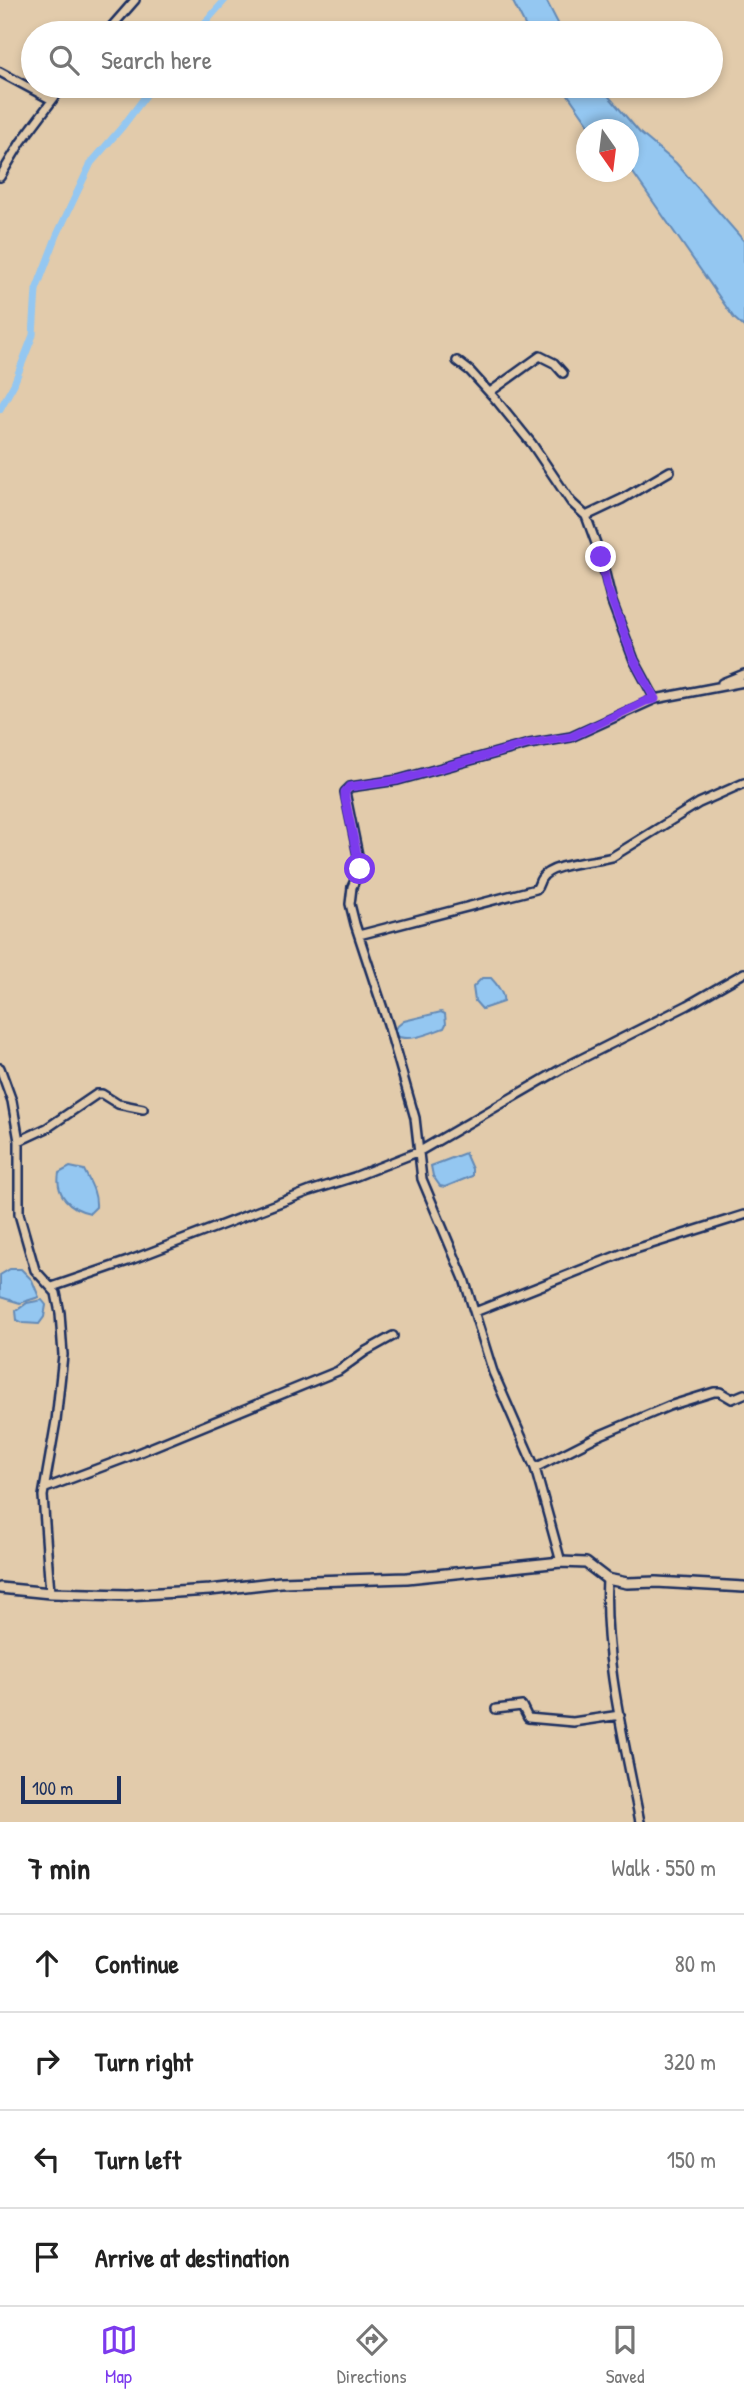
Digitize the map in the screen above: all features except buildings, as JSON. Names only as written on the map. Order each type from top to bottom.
[{"type":"street","points":[[117,21],[135,0]]},
{"type":"street","points":[[0,72],[21,83]]},
{"type":"street","points":[[0,177],[20,142],[52,100],[48,98]]},
{"type":"street","points":[[490,392],[540,356],[547,357],[563,373]]},
{"type":"street","points":[[457,361],[490,392],[532,444],[571,502],[586,516],[601,557],[612,602],[634,660],[655,699]]},
{"type":"street","points":[[586,516],[670,471]]},
{"type":"street","points":[[712,687],[744,674]]},
{"type":"street","points":[[561,1562],[534,1468],[493,1372],[451,1246],[422,1179],[415,1118],[350,904],[352,887],[360,869],[345,792],[349,787],[398,780],[528,744],[571,737],[646,701],[744,682]]},
{"type":"street","points":[[359,935],[536,889],[540,879],[549,872],[573,864],[612,857],[699,803],[744,783]]},
{"type":"street","points":[[52,1287],[420,1151],[563,1068],[688,1005],[744,973]]},
{"type":"street","points":[[0,1068],[12,1101],[19,1141],[19,1214],[35,1270],[56,1293],[60,1313],[63,1355],[43,1496],[50,1593]]},
{"type":"street","points":[[19,1141],[47,1128],[97,1094],[102,1094],[118,1104],[143,1109]]},
{"type":"street","points":[[475,1312],[636,1248],[744,1215]]},
{"type":"street","points":[[46,1488],[338,1371],[393,1336]]},
{"type":"street","points":[[534,1468],[598,1436],[668,1406],[720,1391],[732,1398],[744,1394]]},
{"type":"street","points":[[0,1588],[50,1593],[141,1594],[281,1582],[407,1578],[561,1562],[586,1563],[607,1578],[627,1583],[744,1587]]},
{"type":"street","points":[[607,1578],[605,1612],[620,1715],[640,1822]]},
{"type":"street","points":[[495,1709],[522,1706],[527,1718],[573,1722],[620,1715]]},
{"type":"water","points":[[512,0],[546,0],[557,21],[523,21]]},
{"type":"water","points":[[570,98],[610,98],[628,119],[585,119]]},
{"type":"water","points":[[639,132],[676,163],[744,241],[744,327],[734,318],[639,181]]},
{"type":"water","points":[[482,978],[493,980],[503,1002],[482,1009],[475,1001],[473,987]]},
{"type":"water","points":[[441,1012],[445,1014],[444,1028],[413,1038],[394,1035],[394,1029],[404,1021]]},
{"type":"water","points":[[465,1153],[472,1176],[445,1187],[440,1186],[433,1176],[431,1166]]},
{"type":"water","points":[[70,1167],[84,1170],[91,1183],[96,1207],[90,1213],[70,1204],[59,1188],[59,1173]]},
{"type":"water","points":[[10,1269],[21,1269],[32,1280],[39,1297],[20,1303],[0,1297],[0,1275]]},
{"type":"water","points":[[42,1300],[46,1305],[44,1317],[39,1324],[17,1320],[16,1311],[27,1303]]},
{"type":"waterway","points":[[207,21],[225,0]]},
{"type":"waterway","points":[[0,409],[14,384],[33,335],[36,290],[57,235],[91,163],[144,98]]},
{"type":"route","points":[[360,869],[345,798],[349,787],[398,780],[528,744],[571,737],[655,699],[634,660],[607,587],[601,557]]}]
